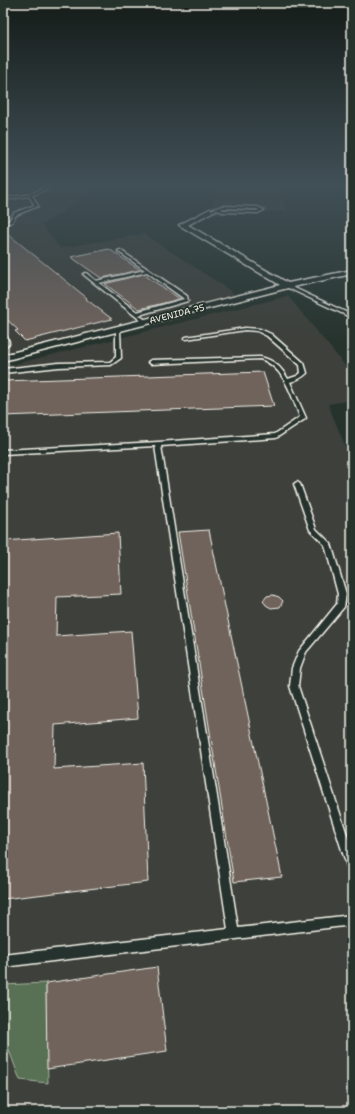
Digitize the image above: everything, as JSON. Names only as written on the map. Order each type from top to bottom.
[{"type":"street","points":[[203,237],[286,286]]},
{"type":"street","name":"AVENIDA 75","points":[[3,358],[118,330],[286,286],[352,272]]},
{"type":"lane","points":[[120,251],[186,300],[136,314]]},
{"type":"lane","points":[[96,282],[148,271]]},
{"type":"lane","points":[[85,274],[146,322]]},
{"type":"lane","points":[[286,286],[352,317]]},
{"type":"lane","points":[[186,338],[245,329],[258,330],[269,335],[302,364],[304,373],[299,377],[287,381]]},
{"type":"lane","points":[[3,371],[59,365],[111,363],[120,358],[118,330]]},
{"type":"lane","points":[[3,336],[7,341],[7,344],[3,346]]},
{"type":"lane","points":[[3,452],[276,436],[303,418],[287,381],[274,363],[260,358],[151,362]]},
{"type":"lane","points":[[158,444],[234,934]]},
{"type":"lane","points":[[297,484],[313,530],[328,544],[342,594],[340,605],[303,651],[296,668],[294,686],[352,866]]},
{"type":"lane","points":[[3,961],[352,920]]},
{"type":"shaded area","points":[[3,237],[51,237],[60,248],[126,237],[149,237],[237,295],[3,353]]},
{"type":"shaded area","points":[[288,296],[352,374],[352,400],[328,404],[352,463],[352,1106],[319,1111],[3,1111],[3,367]]},
{"type":"green space","points":[[46,983],[48,1083],[20,1080],[3,1034],[3,985]]},
{"type":"building","points":[[3,237],[12,237],[112,319],[25,341],[15,331],[18,330],[3,316]]},
{"type":"building","points":[[109,249],[140,270],[101,278],[71,257]]},
{"type":"building","points":[[143,274],[180,299],[139,309],[105,284]]},
{"type":"building","points":[[263,372],[274,406],[3,416],[3,381]]},
{"type":"building","points":[[209,530],[282,877],[234,882],[178,532]]},
{"type":"building","points":[[118,533],[121,594],[57,597],[56,636],[131,631],[138,718],[55,725],[54,769],[143,763],[148,882],[3,899],[3,541]]},
{"type":"building","points":[[273,595],[279,597],[283,601],[280,607],[271,608],[263,601],[267,596]]},
{"type":"building","points":[[157,967],[167,1051],[47,1069],[46,983]]}]
